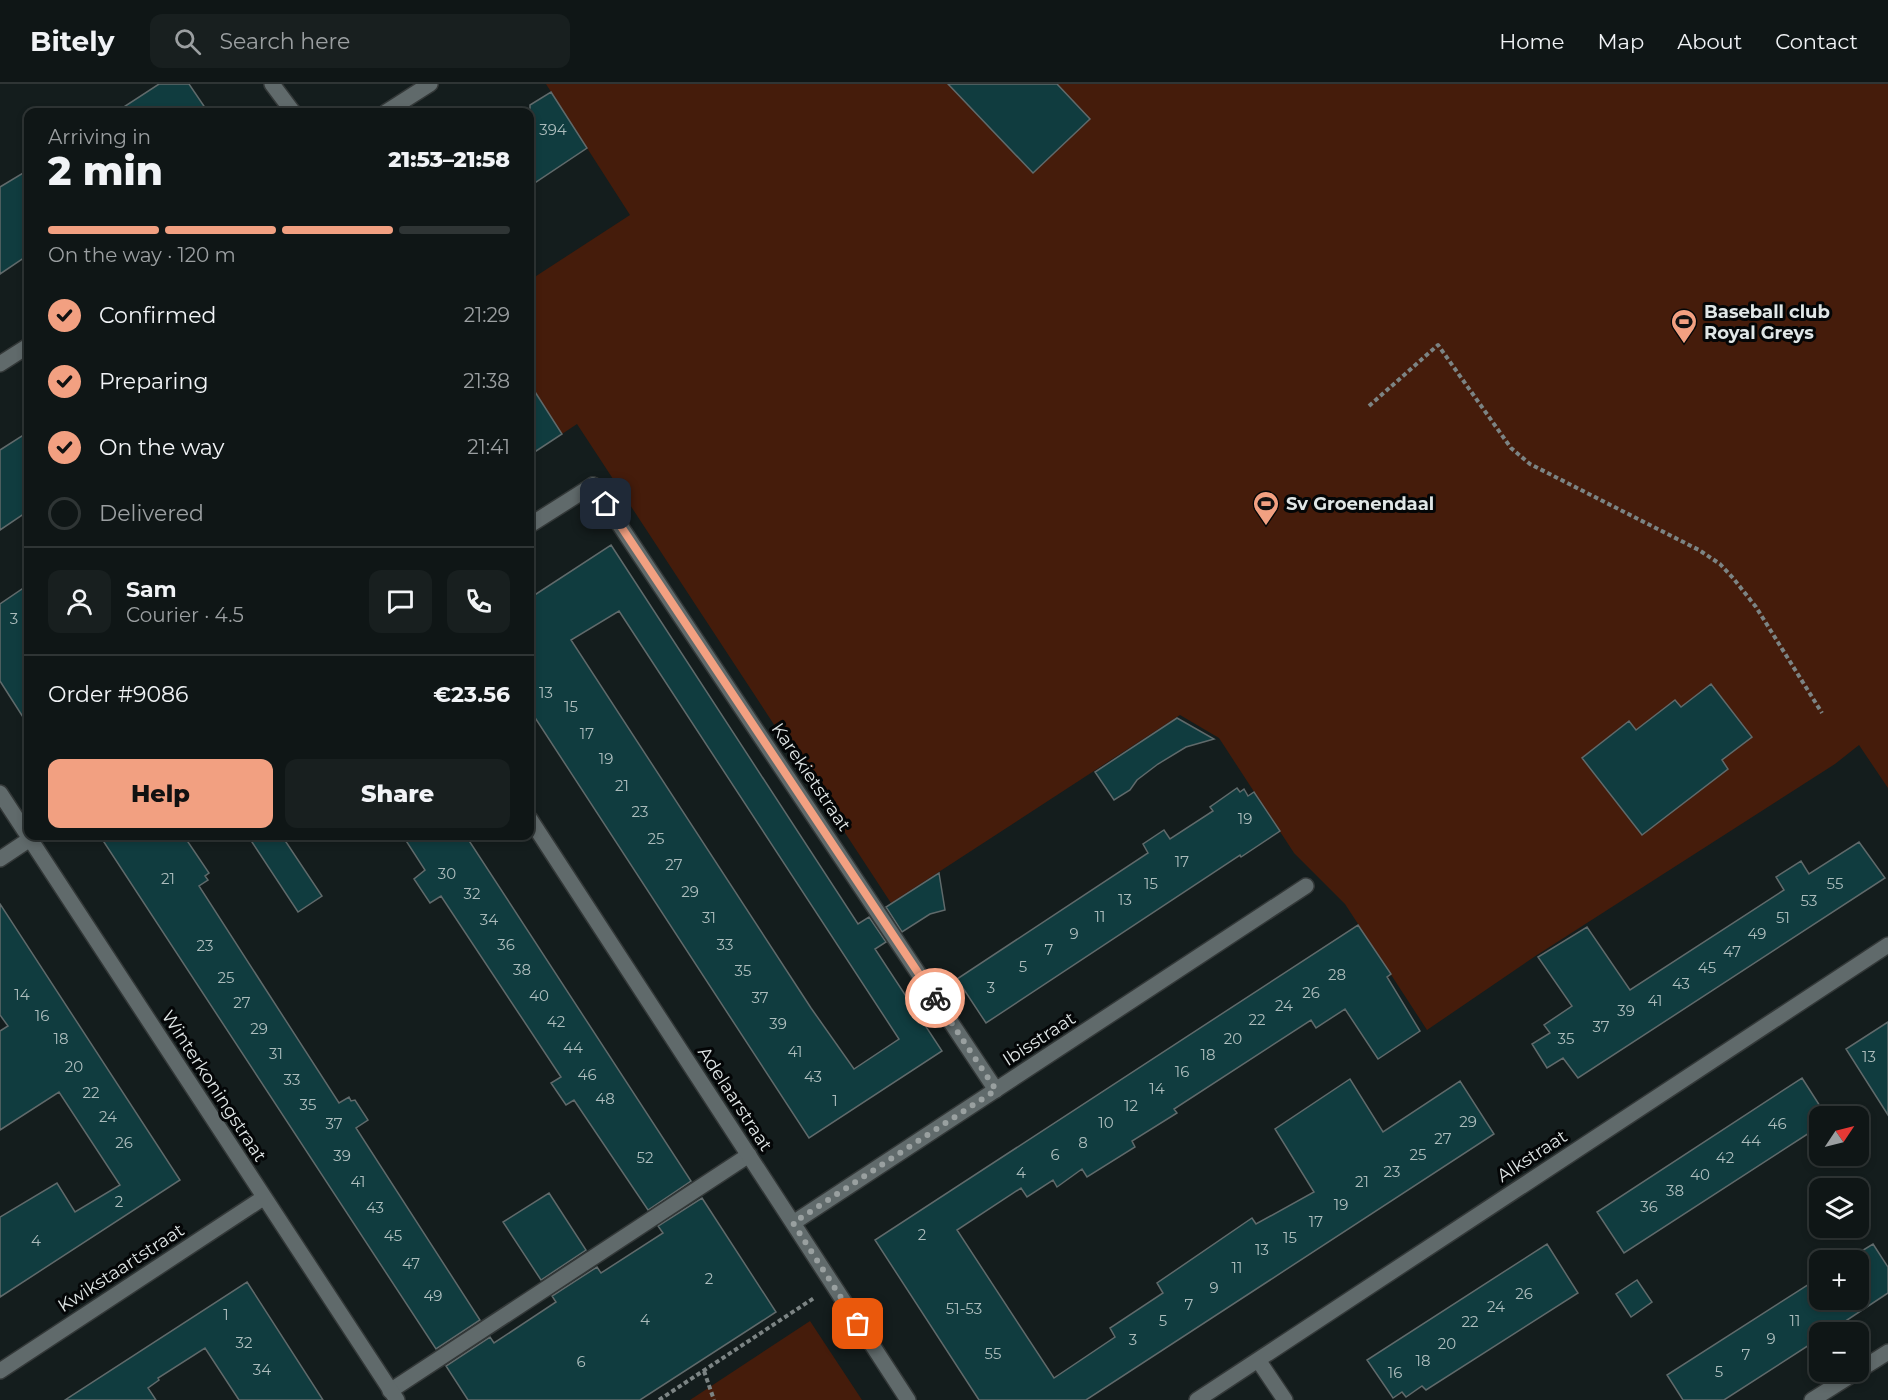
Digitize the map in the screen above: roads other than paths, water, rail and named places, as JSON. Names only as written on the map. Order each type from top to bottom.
[{"type":"street","points":[[272,84],[290,108]]},
{"type":"street","points":[[392,108],[430,84]]},
{"type":"street","points":[[0,364],[24,349]]},
{"type":"street","name":"Karekietstraat","points":[[534,522],[593,485],[996,1090]]},
{"type":"street","name":"Winterkoningstraat","points":[[0,793],[24,830]]},
{"type":"street","name":"Adelaarstraat","points":[[534,825],[908,1400]]},
{"type":"street","points":[[0,859],[28,840]]},
{"type":"street","name":"Winterkoningstraat","points":[[31,840],[394,1395]]},
{"type":"street","name":"Ibisstraat","points":[[793,1223],[1306,886]]},
{"type":"street","name":"Alkstraat","points":[[1197,1400],[1888,946]]},
{"type":"street","points":[[394,1395],[748,1155]]},
{"type":"street","name":"Kwikstaartstraat","points":[[0,1371],[263,1198]]},
{"type":"street","points":[[1869,1364],[1888,1352]]},
{"type":"street","points":[[1258,1360],[1285,1400]]},
{"type":"street","points":[[1812,1400],[1833,1394],[1846,1382]]},
{"type":"place","name":"Baseball club Royal Greys","points":[[1684,345]]},
{"type":"place","name":"Sv Groenendaal","points":[[1266,527]]}]
